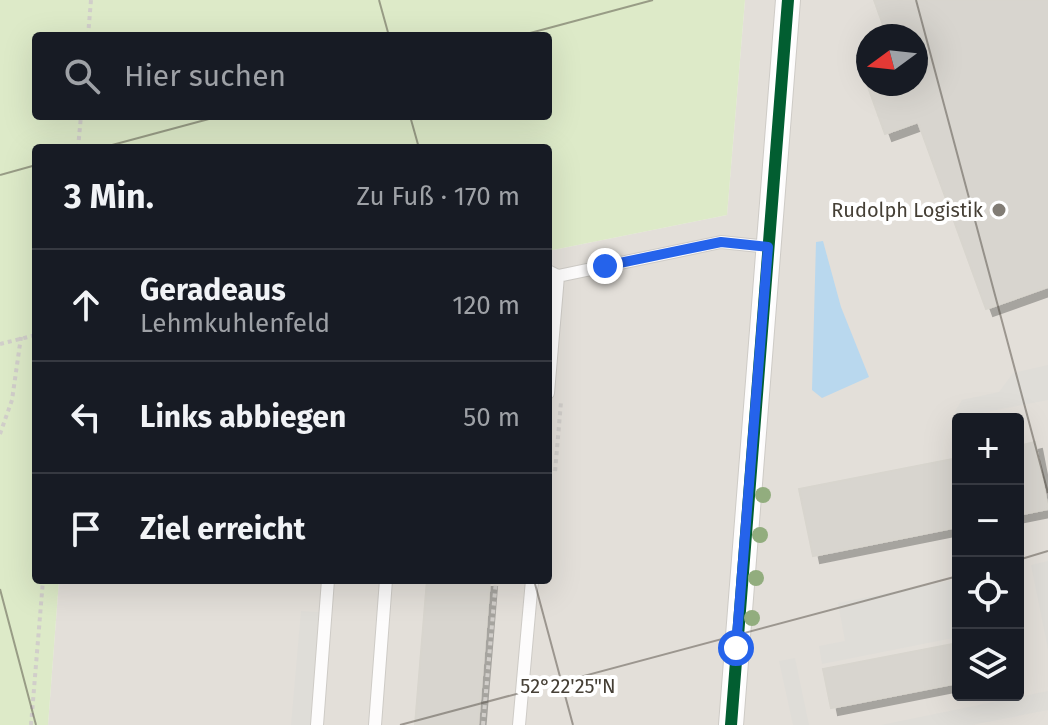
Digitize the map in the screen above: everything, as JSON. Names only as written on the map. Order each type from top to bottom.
[{"type":"street","points":[[731,725],[788,0]]},
{"type":"lane","points":[[552,297],[553,273],[721,242],[768,247]]},
{"type":"lane","points":[[317,725],[328,584]]},
{"type":"lane","points":[[375,725],[386,584]]},
{"type":"lane","points":[[519,725],[532,584]]},
{"type":"path","points":[[88,32],[91,0]]},
{"type":"path","points":[[78,144],[81,120]]},
{"type":"path","points":[[0,344],[32,336]]},
{"type":"path","points":[[0,434],[12,400],[21,337]]},
{"type":"path","points":[[31,725],[43,584]]},
{"type":"path","points":[[483,725],[496,584]]},
{"type":"shaded area","points":[[745,0],[1048,0],[1048,725],[48,725],[59,584],[552,584],[552,250],[727,215]]},
{"type":"shaded area","points":[[1048,365],[1048,400],[981,413],[954,413],[962,400],[999,392],[1013,373]]},
{"type":"shaded area","points":[[1048,561],[1048,649],[1031,565]]},
{"type":"shaded area","points":[[952,580],[952,638],[822,664],[819,646],[845,641],[838,603]]},
{"type":"shaded area","points":[[301,611],[319,612],[310,725],[291,725]]},
{"type":"shaded area","points":[[795,658],[809,725],[793,725],[779,661]]},
{"type":"shaded area","points":[[1048,691],[1048,710],[972,725],[881,725],[999,701],[1024,701],[1024,696]]},
{"type":"green space","points":[[0,0],[745,0],[727,215],[552,250],[552,144],[32,144],[32,584],[59,584],[48,725],[0,725]]},
{"type":"water","points":[[823,241],[841,307],[869,377],[822,398],[812,390],[816,242]]},
{"type":"building","name":"Rudolph Logistik","points":[[874,0],[1048,0],[1048,287],[986,309],[918,122],[885,134],[871,96],[928,96],[928,24],[883,24]]},
{"type":"building","points":[[1035,442],[1048,509],[1024,514],[1024,485],[1024,445]]},
{"type":"building","points":[[952,459],[952,528],[813,556],[799,489]]},
{"type":"building","points":[[427,584],[490,584],[478,725],[415,725]]},
{"type":"building","points":[[952,644],[952,684],[831,708],[823,669]]},
{"type":"transit line","points":[[731,725],[788,0]]},
{"type":"place","name":"Rudolph Logistik","points":[[999,210]]},
{"type":"route","points":[[605,266],[721,242],[768,247],[736,648]]}]
